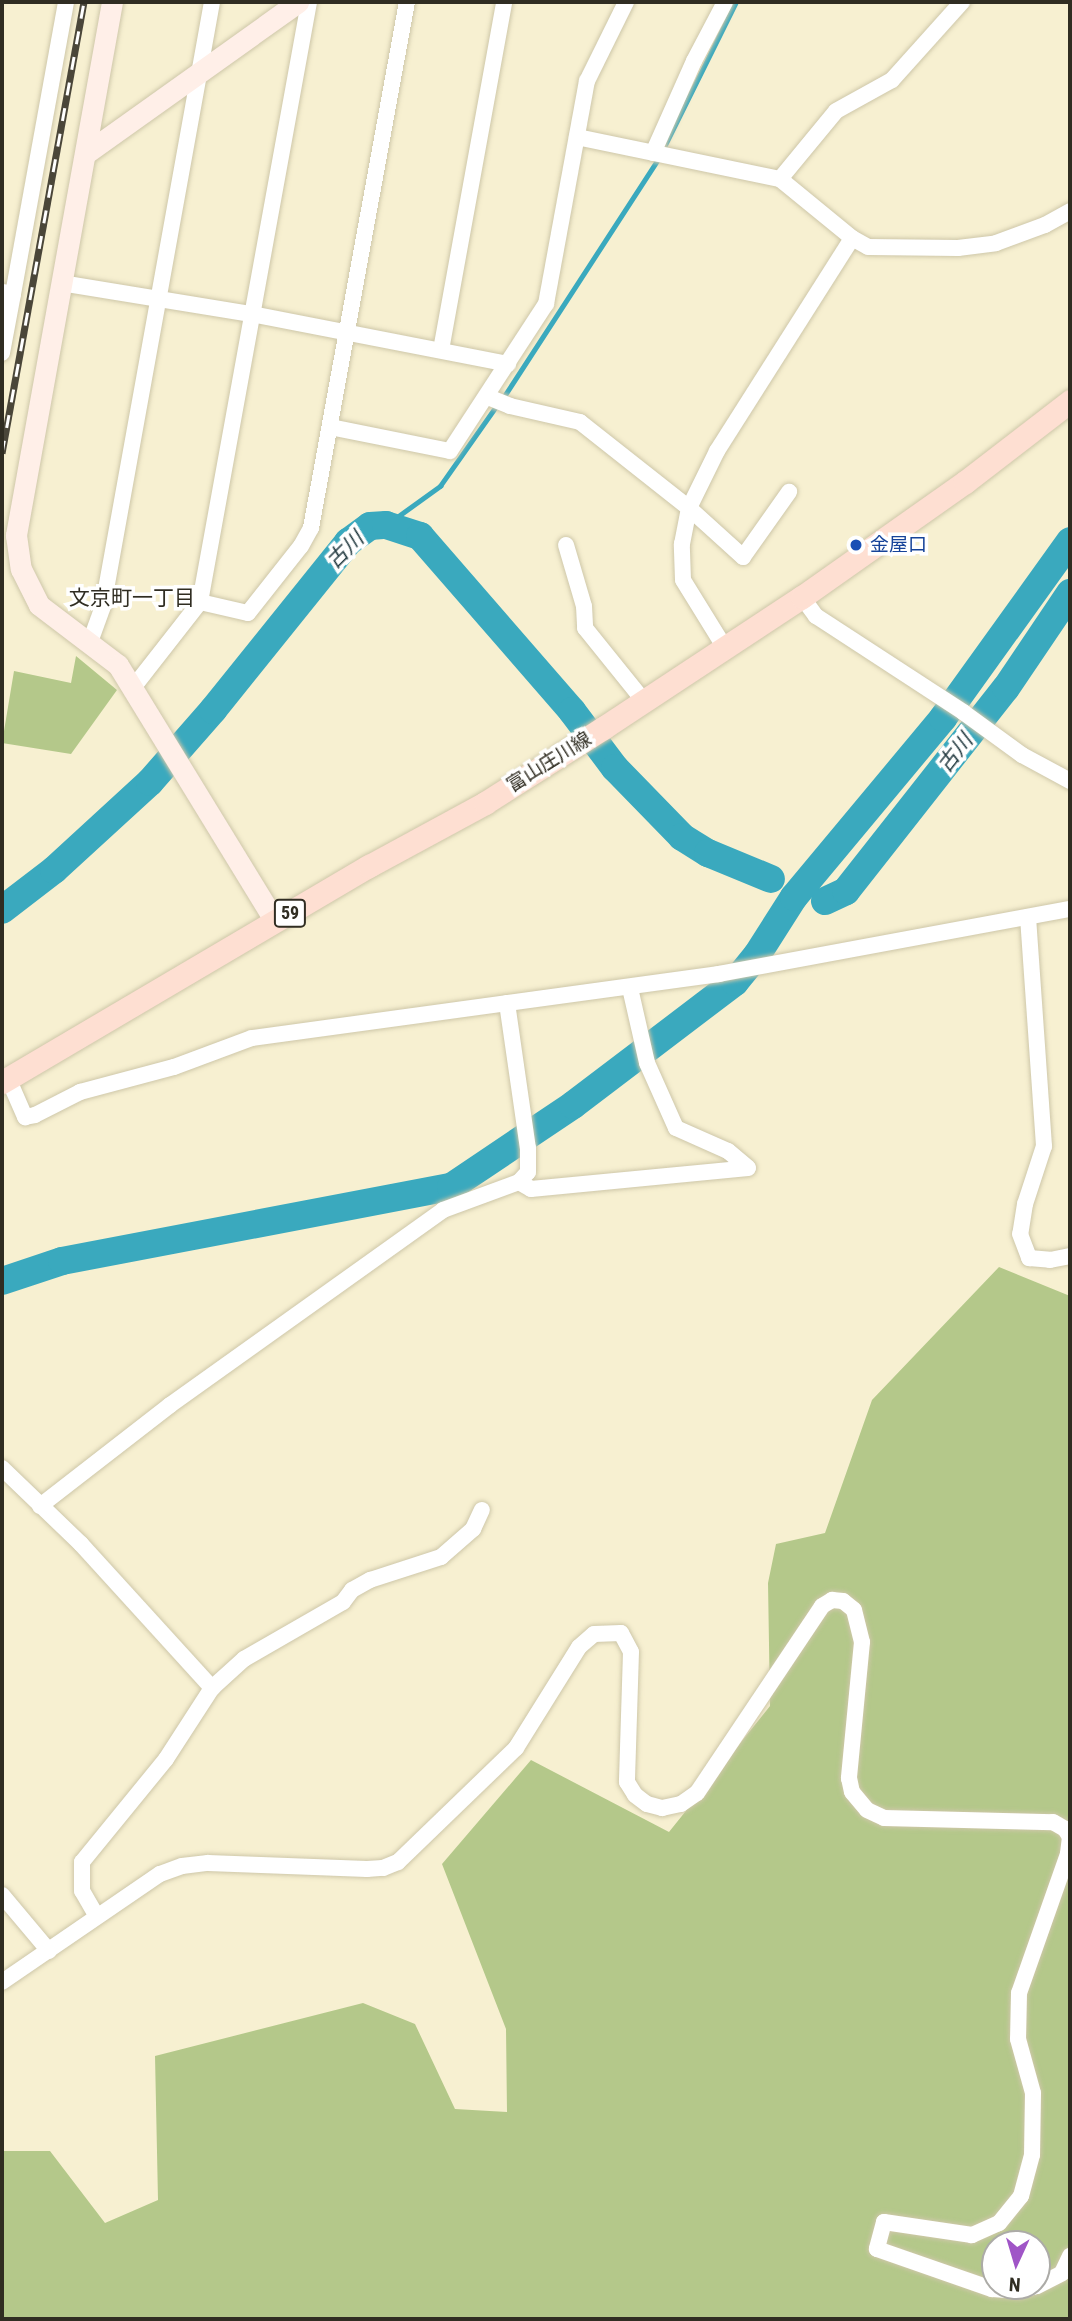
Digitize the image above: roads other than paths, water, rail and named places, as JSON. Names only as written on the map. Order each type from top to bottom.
[{"type":"main road","name":"富山庄川線","points":[[5,1080],[275,921],[485,803],[578,744],[802,597],[965,482],[1070,401]]},
{"type":"street","points":[[2,353],[7,293],[66,2]]},
{"type":"street","points":[[112,2],[16,535],[21,569],[39,605],[118,665],[275,921]]},
{"type":"street","points":[[90,642],[103,606],[212,2]]},
{"type":"street","points":[[85,154],[298,2]]},
{"type":"street","points":[[132,689],[200,603],[309,2]]},
{"type":"street","points":[[200,603],[247,613],[301,546],[311,528],[407,2]]},
{"type":"street","points":[[441,350],[504,2]]},
{"type":"street","points":[[330,427],[450,451],[488,397],[546,304],[587,81],[626,2]]},
{"type":"street","points":[[653,153],[694,61],[725,2]]},
{"type":"street","points":[[779,179],[836,111],[891,80],[962,2]]},
{"type":"street","points":[[577,137],[779,179],[852,238],[868,247],[958,248],[996,243],[1070,211]]},
{"type":"street","points":[[725,648],[683,579],[682,544],[689,508],[718,451],[852,238]]},
{"type":"street","points":[[61,283],[251,314],[508,364]]},
{"type":"street","points":[[488,397],[510,406],[580,422],[689,508],[743,557],[789,492]]},
{"type":"street","points":[[566,545],[584,606],[585,628],[644,701]]},
{"type":"street","points":[[802,597],[816,616],[968,715],[1022,755],[1070,781]]},
{"type":"street","points":[[5,1080],[25,1116],[35,1115],[80,1092],[174,1067],[252,1038],[719,974],[1070,909]]},
{"type":"street","points":[[1028,917],[1044,1146],[1037,1176],[1025,1204],[1020,1234],[1030,1258],[1070,1256]]},
{"type":"street","points":[[519,1182],[531,1189],[748,1168],[728,1151],[676,1128],[647,1063],[630,988]]},
{"type":"street","points":[[40,1506],[170,1405],[443,1210],[519,1182],[528,1172],[528,1148],[507,1003]]},
{"type":"street","points":[[2,1468],[80,1544],[212,1688]]},
{"type":"street","points":[[96,1915],[82,1891],[82,1861],[166,1759],[212,1688],[244,1659],[343,1602],[352,1590],[370,1580],[441,1557],[473,1529],[482,1510]]},
{"type":"street","points":[[2,1982],[96,1915],[160,1874],[182,1866],[208,1863],[367,1869],[383,1868],[398,1862],[516,1748],[579,1647],[594,1634],[621,1633],[631,1652],[627,1782],[635,1795],[648,1804],[662,1808],[681,1804],[697,1793],[822,1606],[832,1600],[844,1601],[854,1610],[862,1642],[849,1778],[852,1792],[867,1810],[884,1818],[1053,1822],[1065,1829],[1070,1837],[1068,1854],[1019,1993],[1018,2039],[1033,2093],[1032,2155],[1021,2196],[999,2223],[983,2230]]},
{"type":"street","points":[[2,1895],[49,1951]]},
{"type":"street","points":[[981,2231],[972,2235],[884,2222],[877,2249],[981,2285]]},
{"type":"street","points":[[1051,2278],[1062,2273],[1070,2256]]},
{"type":"waterway","points":[[662,151],[736,2]]},
{"type":"waterway","points":[[503,398],[658,159]]},
{"type":"waterway","points":[[386,525],[440,486],[497,405]]},
{"type":"waterway","name":"古川","points":[[2,910],[54,870],[150,782],[213,710],[348,542],[370,526],[386,525],[420,536],[572,711],[615,768],[682,837],[708,853],[771,879]]},
{"type":"waterway","points":[[2,1281],[62,1261],[451,1187],[573,1105],[735,982],[757,955],[794,897],[943,718],[1070,541]]},
{"type":"waterway","name":"古川","points":[[825,901],[846,891],[1006,688],[1070,593]]},
{"type":"railway","points":[[2,453],[84,2]]},
{"type":"place","name":"金屋口","points":[[856,545]]},
{"type":"district","name":"文京町一丁目","points":[[132,598]]}]
